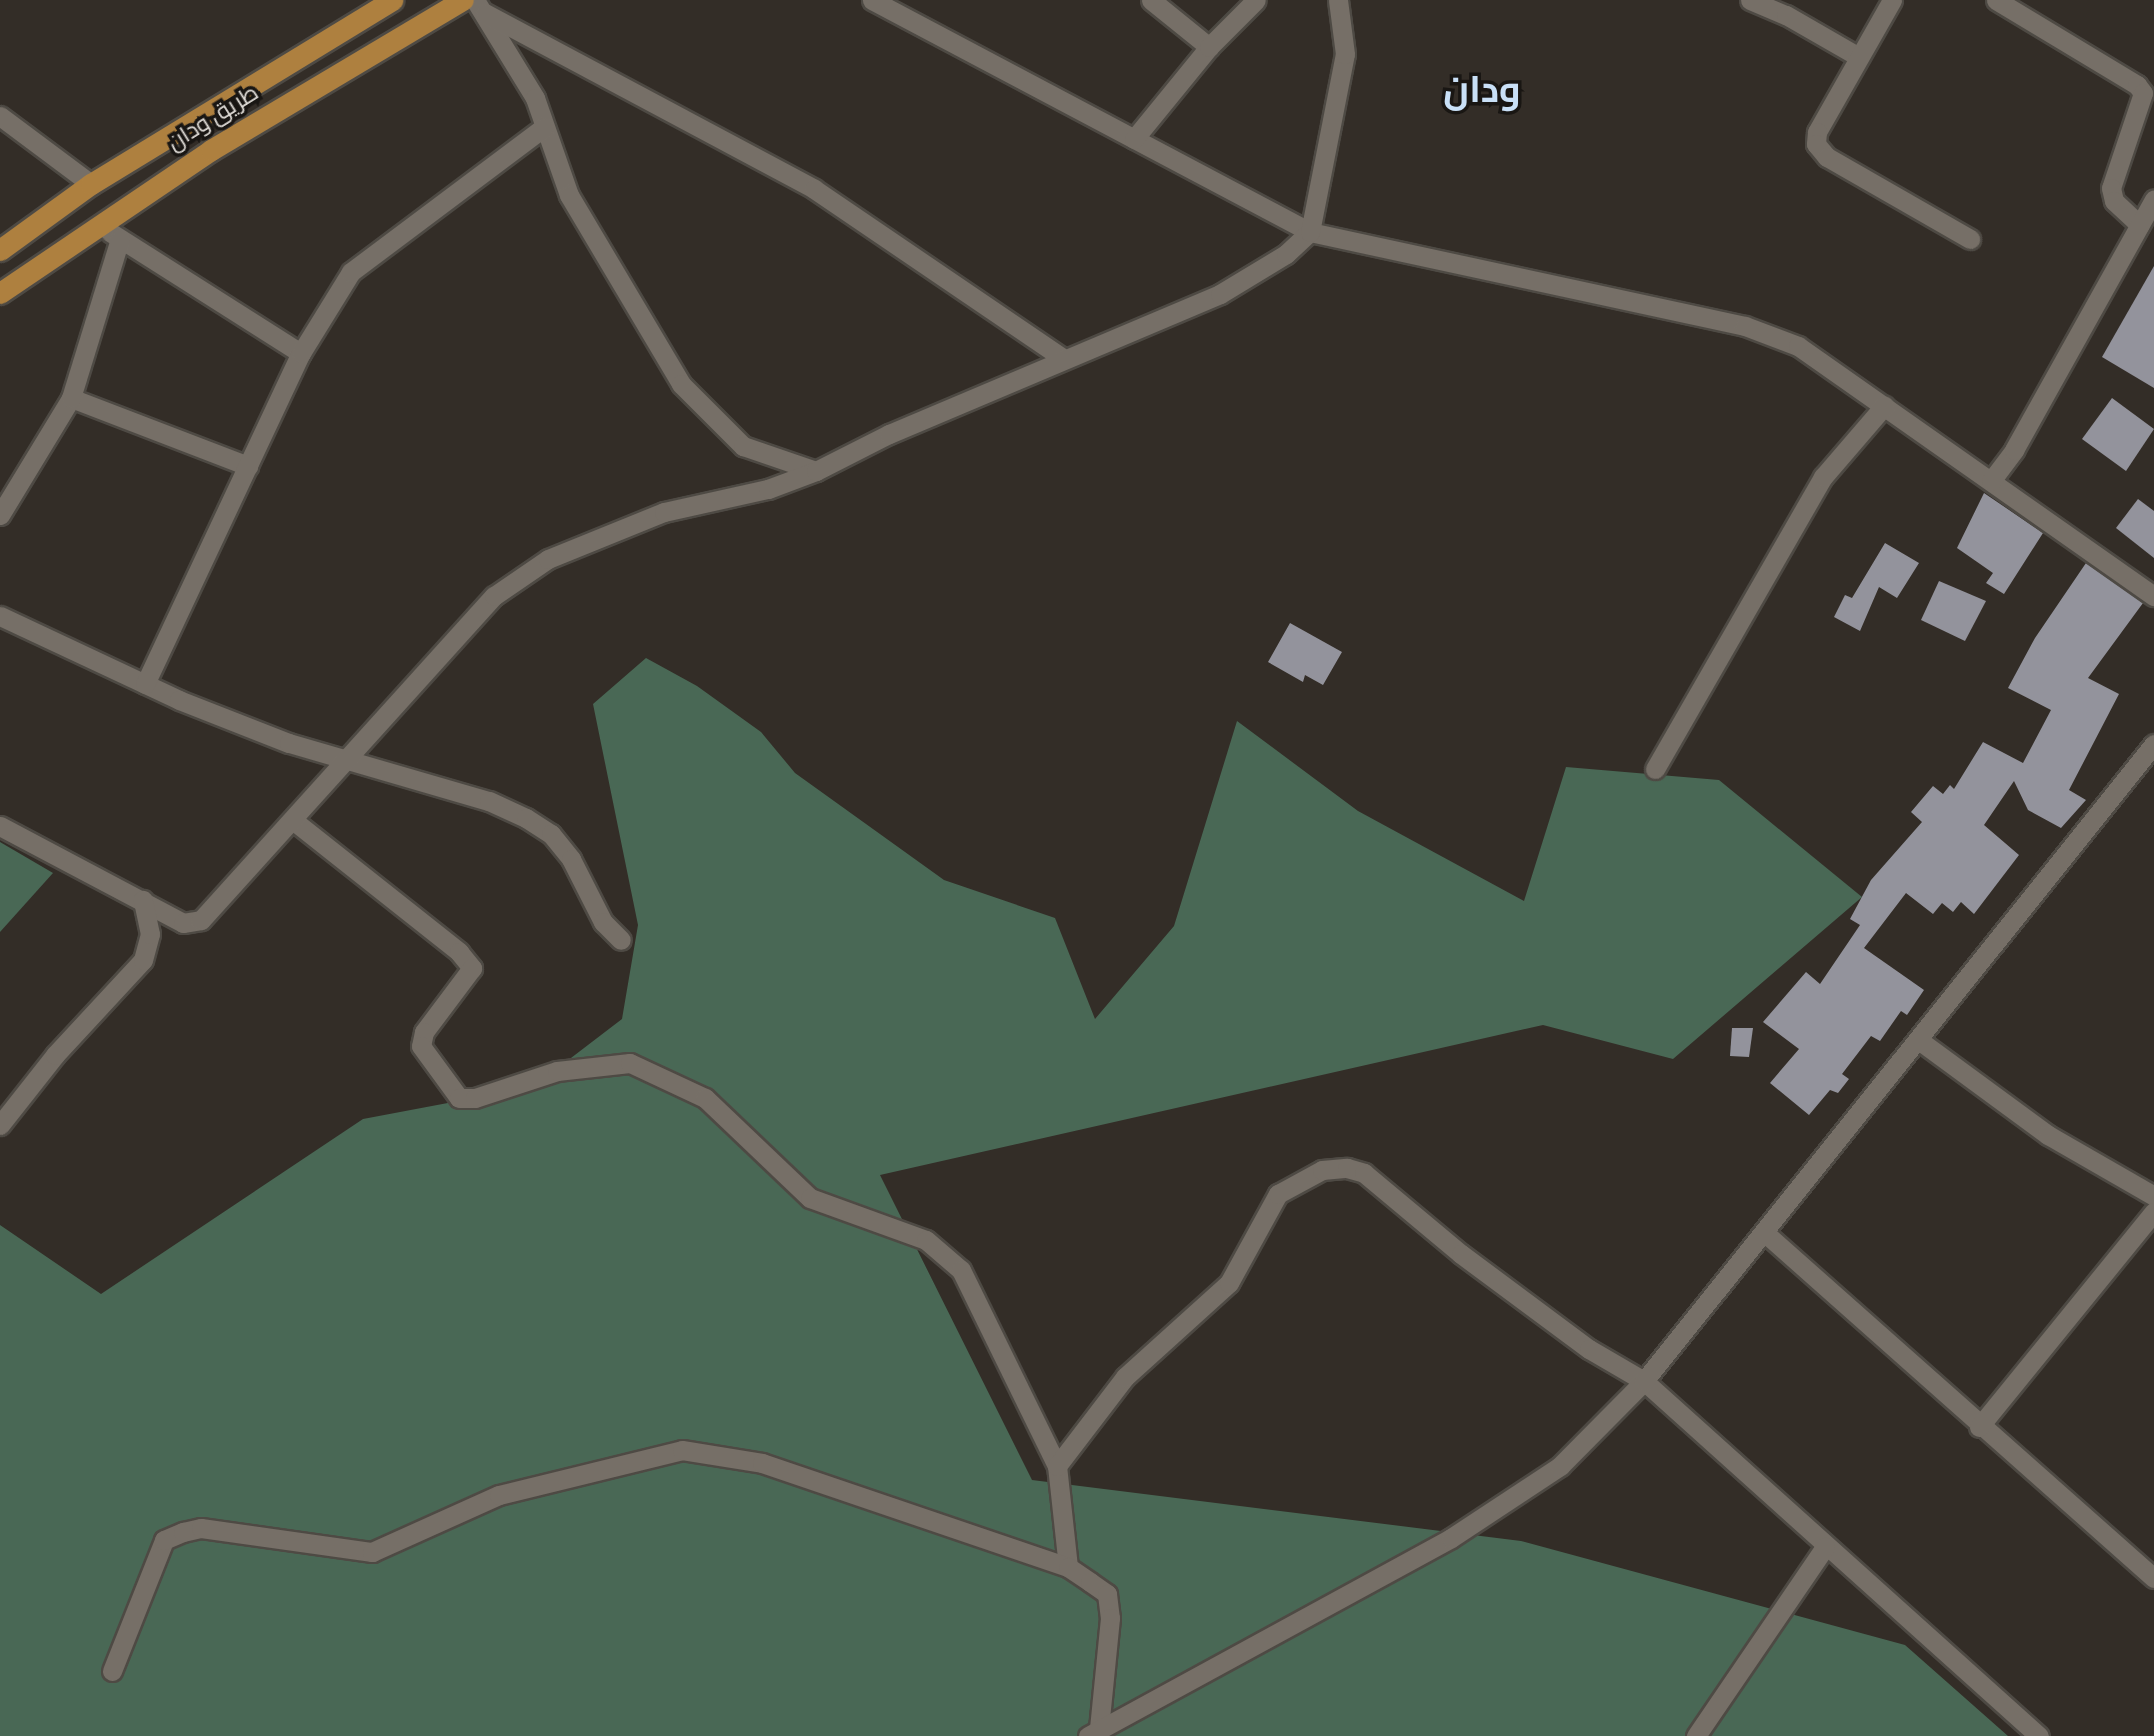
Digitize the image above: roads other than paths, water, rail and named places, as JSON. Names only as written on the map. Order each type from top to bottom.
[{"type":"main road","name":"طريق ودان","points":[[0,250],[91,184],[392,0]]},
{"type":"main road","name":"طريق ودان","points":[[0,293],[211,149],[463,0]]},
{"type":"street","points":[[872,0],[1310,232],[1745,326],[1798,346],[2154,596]]},
{"type":"street","points":[[1151,0],[1209,47]]},
{"type":"street","points":[[1134,139],[1209,47],[1256,0]]},
{"type":"street","points":[[0,826],[183,923],[201,920],[294,821],[342,761],[494,596],[548,559],[664,512],[768,489],[816,471],[889,434],[1220,294],[1286,254],[1310,232],[1345,54],[1338,0]]},
{"type":"street","points":[[1749,0],[1787,15],[1859,57]]},
{"type":"street","points":[[1892,0],[1817,132],[1815,144],[1826,157],[1970,239]]},
{"type":"street","points":[[1996,0],[2137,85],[2143,93],[2111,188],[2114,201],[2140,225]]},
{"type":"street","points":[[480,7],[814,189],[1064,359]]},
{"type":"street","points":[[480,7],[535,98],[569,195],[681,384],[743,446],[816,471]]},
{"type":"street","points":[[0,116],[91,184]]},
{"type":"street","points":[[145,684],[301,353],[351,272],[544,127]]},
{"type":"street","points":[[1991,481],[2014,450],[2154,200]]},
{"type":"street","points":[[98,225],[301,353]]},
{"type":"street","points":[[0,515],[71,398],[120,239]]},
{"type":"street","points":[[71,398],[248,466]]},
{"type":"street","points":[[1655,769],[1823,477],[1884,406]]},
{"type":"street","points":[[0,616],[145,684],[342,761],[489,801],[535,823],[551,834],[571,859],[603,922],[621,940]]},
{"type":"street","points":[[1093,1733],[1451,1538],[1519,1496],[1560,1466],[1644,1381],[1920,1041],[2154,744]]},
{"type":"street","points":[[294,821],[459,952],[472,968],[424,1032],[421,1046],[459,1098],[475,1098],[557,1071],[630,1063],[705,1098],[810,1198],[926,1241],[961,1270],[1057,1466],[1068,1567]]},
{"type":"street","points":[[0,1125],[55,1055],[143,960],[150,934],[143,900]]},
{"type":"street","points":[[1920,1041],[2048,1135],[2154,1196]]},
{"type":"street","points":[[1057,1466],[1125,1377],[1228,1283],[1278,1194],[1322,1170],[1347,1168],[1364,1173],[1461,1254],[1590,1349],[1644,1381],[1825,1547],[2039,1736]]},
{"type":"street","points":[[1979,1427],[2154,1213]]},
{"type":"street","points":[[1765,1233],[1979,1427],[2154,1578]]},
{"type":"street","points":[[112,1671],[164,1540],[183,1532],[201,1528],[372,1552],[499,1495],[682,1450],[762,1462],[1068,1567],[1107,1594],[1108,1651],[1093,1733]]},
{"type":"street","points":[[1696,1736],[1825,1547]]},
{"type":"district","name":"ودان","points":[[1482,91]]}]
